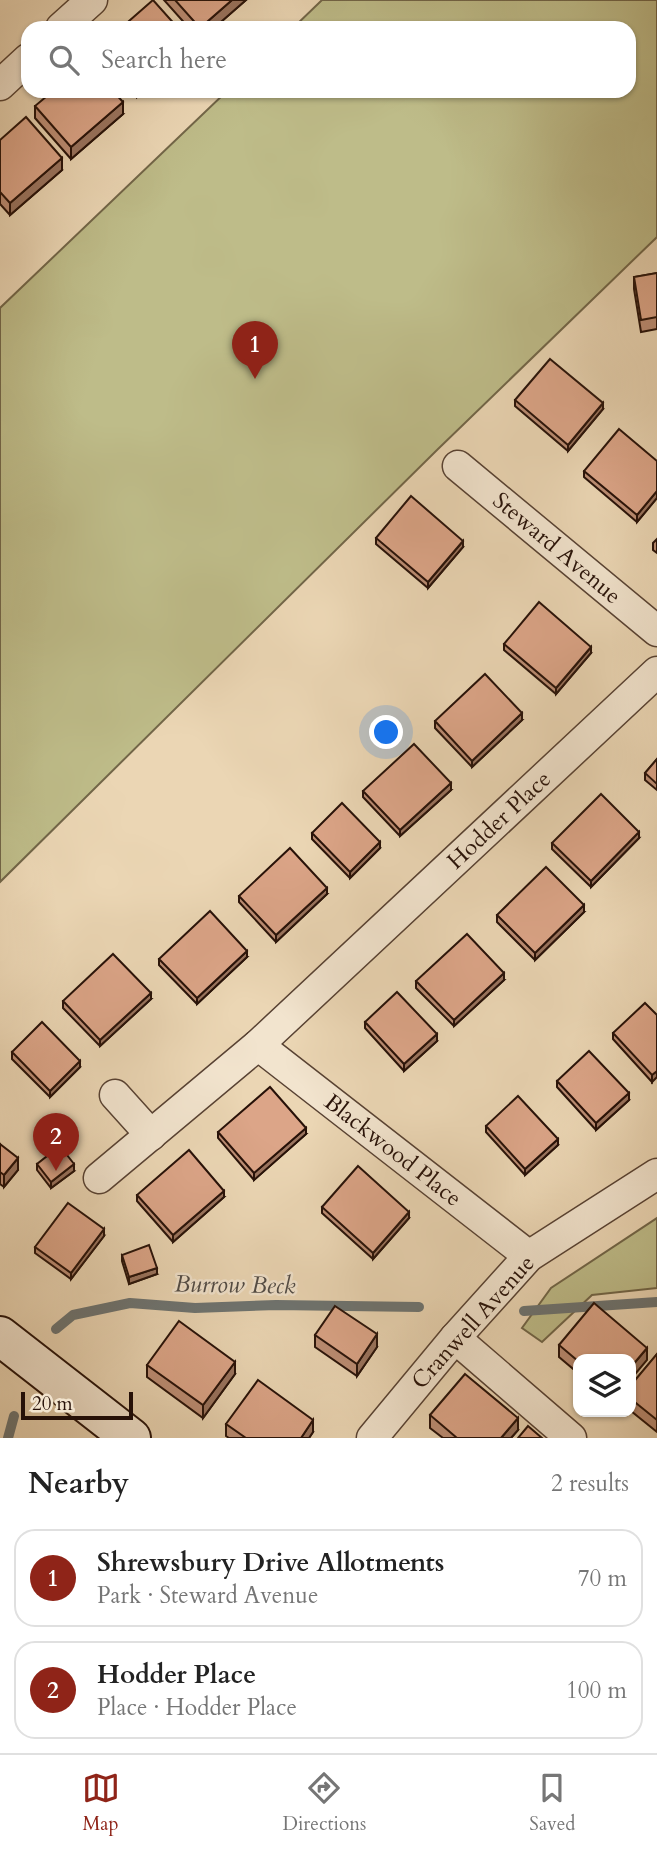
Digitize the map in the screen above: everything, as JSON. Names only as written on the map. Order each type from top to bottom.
[{"type":"street","points":[[69,21],[92,0]]},
{"type":"street","points":[[0,85],[21,66]]},
{"type":"street","name":"Steward Avenue","points":[[458,466],[657,631]]},
{"type":"street","name":"Hodder Place","points":[[99,1178],[258,1045],[657,672]]},
{"type":"street","name":"Blackwood Place","points":[[258,1045],[529,1256]]},
{"type":"street","points":[[115,1095],[151,1135]]},
{"type":"street","name":"Cranwell Avenue","points":[[372,1438],[455,1338],[529,1256],[657,1174]]},
{"type":"street","points":[[0,1336],[131,1438]]},
{"type":"street","points":[[455,1338],[571,1438]]},
{"type":"shaded area","points":[[322,0],[657,0],[657,237],[437,450],[0,882],[0,308],[220,98],[636,98],[636,21],[300,21]]},
{"type":"shaded area","points":[[657,1218],[657,1288],[592,1295],[542,1342],[522,1328],[551,1288]]},
{"type":"building","points":[[153,0],[172,21],[129,21]]},
{"type":"building","points":[[175,0],[232,0],[208,21],[194,21]]},
{"type":"building","points":[[45,98],[119,98],[123,102],[71,147],[35,106]]},
{"type":"building","points":[[26,117],[62,158],[10,203],[0,192],[0,140]]},
{"type":"building","points":[[657,273],[657,317],[641,320],[634,277]]},
{"type":"building","points":[[550,359],[603,403],[568,445],[515,400]]},
{"type":"building","points":[[619,429],[657,461],[657,491],[637,515],[584,471]]},
{"type":"building","points":[[411,496],[463,541],[428,582],[376,538]]},
{"type":"building","points":[[539,602],[591,647],[556,688],[504,644]]},
{"type":"building","points":[[485,674],[522,713],[472,761],[435,721]]},
{"type":"building","points":[[414,744],[451,783],[400,830],[363,791]]},
{"type":"building","points":[[657,759],[657,784],[645,773]]},
{"type":"building","points":[[601,794],[639,832],[591,881],[552,843]]},
{"type":"building","points":[[342,803],[380,842],[350,872],[312,833]]},
{"type":"building","points":[[290,848],[327,888],[276,935],[239,896]]},
{"type":"building","points":[[546,867],[584,905],[535,953],[497,915]]},
{"type":"building","points":[[210,911],[247,951],[197,998],[159,959]]},
{"type":"building","points":[[467,934],[504,973],[454,1020],[416,981]]},
{"type":"building","points":[[113,954],[151,993],[100,1040],[63,1001]]},
{"type":"building","points":[[397,992],[437,1034],[404,1064],[365,1022]]},
{"type":"building","points":[[645,1003],[657,1015],[657,1071],[652,1075],[613,1033]]},
{"type":"building","points":[[42,1022],[80,1061],[50,1091],[12,1052]]},
{"type":"building","points":[[589,1051],[629,1093],[596,1123],[557,1081]]},
{"type":"building","points":[[270,1087],[306,1128],[254,1173],[218,1132]]},
{"type":"building","points":[[518,1096],[558,1139],[525,1169],[486,1126]]},
{"type":"building","points":[[0,1144],[18,1158],[4,1175],[0,1172]]},
{"type":"building","points":[[60,1146],[74,1164],[51,1182],[37,1164]]},
{"type":"building","points":[[189,1150],[224,1191],[173,1235],[137,1195]]},
{"type":"building","points":[[358,1166],[409,1212],[373,1253],[322,1207]]},
{"type":"building","points":[[68,1203],[104,1229],[71,1273],[35,1247]]},
{"type":"building","points":[[149,1245],[157,1268],[129,1277],[122,1255]]},
{"type":"building","points":[[594,1303],[647,1348],[636,1361],[636,1354],[573,1354],[573,1357],[559,1345]]},
{"type":"building","points":[[335,1306],[377,1334],[357,1364],[315,1335]]},
{"type":"building","points":[[179,1321],[235,1362],[203,1405],[147,1365]]},
{"type":"building","points":[[657,1354],[657,1420],[636,1403],[636,1379]]},
{"type":"building","points":[[465,1374],[518,1418],[501,1438],[457,1438],[430,1415]]},
{"type":"building","points":[[258,1380],[313,1420],[301,1438],[246,1438],[226,1424]]},
{"type":"building","points":[[528,1426],[542,1438],[518,1438]]},
{"type":"waterway","name":"Burrow Beck","points":[[524,1311],[657,1302]]},
{"type":"waterway","name":"Burrow Beck","points":[[56,1329],[73,1315],[130,1303],[195,1308],[276,1305],[419,1307]]},
{"type":"waterway","name":"Burrow Beck","points":[[8,1438],[14,1416]]},
{"type":"place","name":"Shrewsbury Drive Allotments","points":[[255,379]]},
{"type":"place","name":"Hodder Place","points":[[56,1171]]}]
